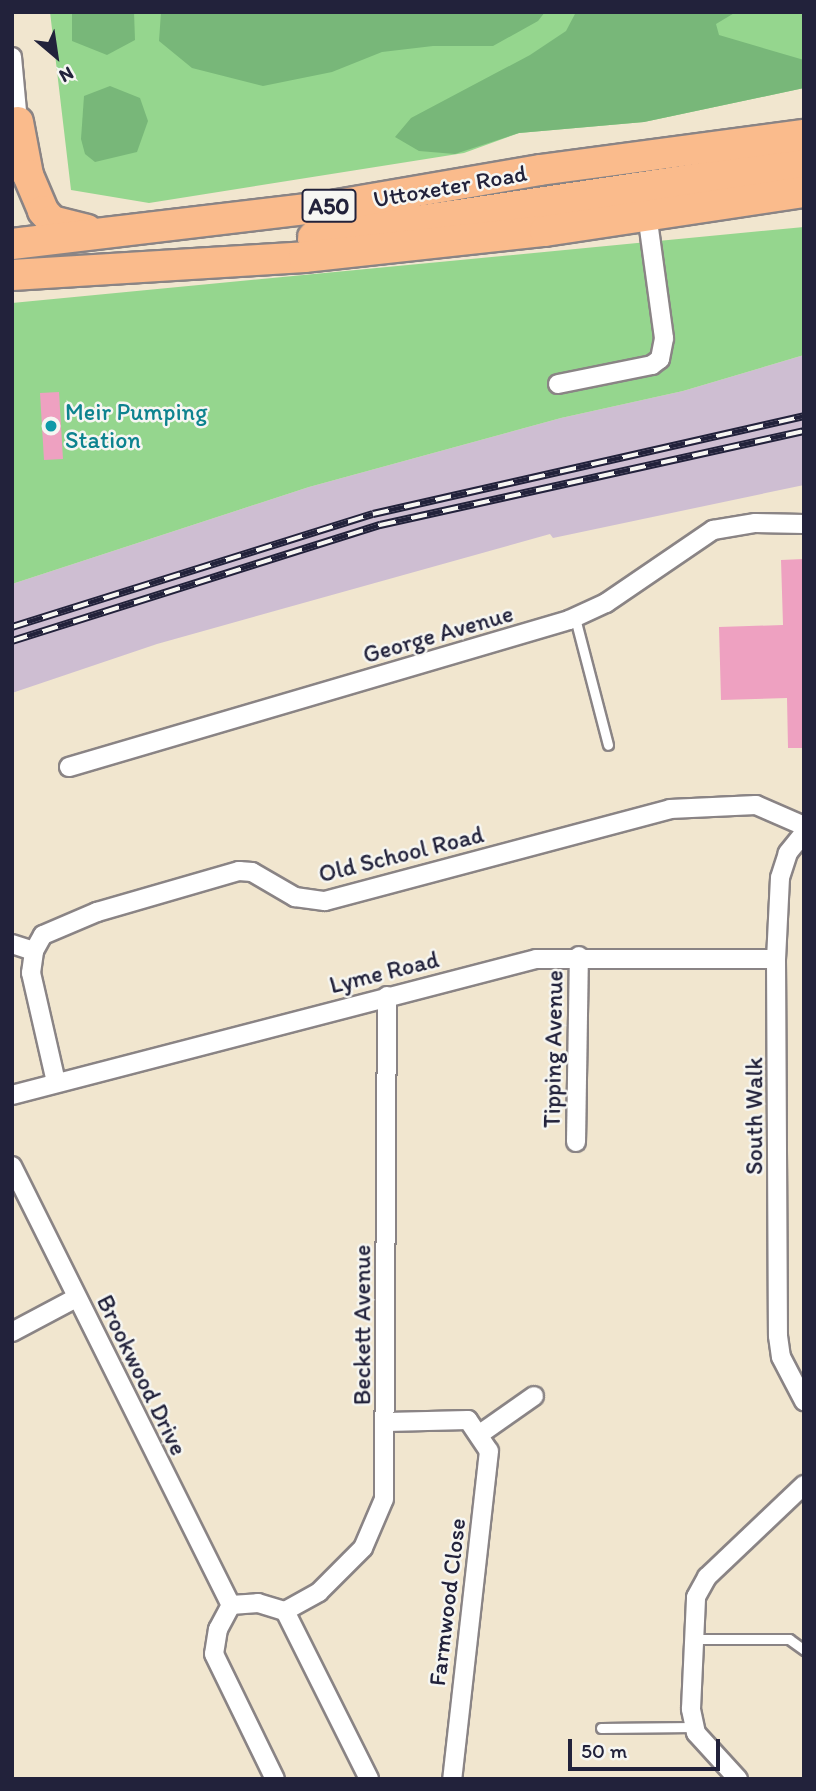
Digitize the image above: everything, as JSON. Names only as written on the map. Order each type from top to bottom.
[{"type":"highway","points":[[12,173],[19,121]]},
{"type":"highway","points":[[19,121],[28,175],[52,221],[72,229],[116,234]]},
{"type":"highway","name":"Uttoxeter Road","points":[[12,244],[116,234],[804,135]]},
{"type":"highway","name":"A50","points":[[12,275],[138,264],[804,163]]},
{"type":"highway","points":[[138,264],[304,257],[634,217],[804,192]]},
{"type":"street","points":[[12,57],[19,121]]},
{"type":"street","points":[[558,384],[652,365],[660,359],[664,338],[634,217]]},
{"type":"street","name":"George Avenue","points":[[69,767],[575,618],[606,603],[713,530],[755,523],[804,524]]},
{"type":"street","name":"Old School Road","points":[[34,951],[43,935],[97,912],[239,871],[252,872],[295,897],[325,901],[670,809],[756,805],[804,826]]},
{"type":"street","name":"South Walk","points":[[804,833],[788,853],[780,878],[776,960],[778,1336],[781,1357],[804,1401]]},
{"type":"street","points":[[12,944],[34,951],[31,973],[56,1082]]},
{"type":"street","name":"Lyme Road","points":[[12,1095],[536,959],[579,957],[776,960]]},
{"type":"street","name":"Tipping Avenue","points":[[576,1142],[579,957]]},
{"type":"street","name":"Beckett Avenue","points":[[285,1611],[319,1592],[363,1548],[384,1500],[387,1422],[387,996]]},
{"type":"street","name":"Brookwood Drive","points":[[12,1166],[231,1605]]},
{"type":"street","points":[[12,1332],[76,1298]]},
{"type":"street","points":[[387,1422],[468,1420],[480,1434],[534,1396]]},
{"type":"street","name":"Farmwood Close","points":[[452,1779],[489,1451],[480,1434]]},
{"type":"street","points":[[738,1779],[695,1727],[696,1597],[707,1577],[804,1485]]},
{"type":"street","points":[[275,1779],[214,1654],[218,1629],[231,1605],[258,1603],[285,1611],[369,1779]]},
{"type":"lane","points":[[575,618],[608,745]]},
{"type":"lane","points":[[694,1639],[789,1639],[804,1650]]},
{"type":"lane","points":[[601,1728],[695,1727]]},
{"type":"shaded area","points":[[804,355],[804,485],[553,538],[550,534],[157,644],[12,693],[12,584],[309,487],[561,418],[683,391]]},
{"type":"green space","points":[[50,12],[804,12],[804,88],[644,122],[519,133],[464,153],[149,203],[71,190]]},
{"type":"green space","points":[[72,12],[134,12],[135,40],[107,55],[72,41]]},
{"type":"green space","points":[[161,12],[545,12],[538,21],[493,46],[433,46],[382,52],[332,72],[263,86],[192,68],[159,41]]},
{"type":"green space","points":[[576,12],[736,12],[716,24],[719,35],[804,60],[804,88],[644,122],[519,133],[455,154],[419,151],[395,137],[411,118],[530,55],[566,31]]},
{"type":"green space","points":[[110,86],[140,98],[148,121],[137,152],[95,162],[85,154],[81,139],[84,96]]},
{"type":"green space","points":[[804,227],[804,355],[683,391],[561,418],[309,487],[12,584],[12,303]]},
{"type":"building","name":"Meir Pumping Station","points":[[59,392],[63,459],[44,460],[40,393]]},
{"type":"building","points":[[804,559],[804,748],[788,748],[787,698],[721,700],[719,627],[783,625],[781,560]]},
{"type":"railway","points":[[12,627],[373,514],[804,416]]},
{"type":"railway","points":[[12,641],[380,525],[804,431]]},
{"type":"place","name":"Meir Pumping Station","points":[[51,426]]}]
